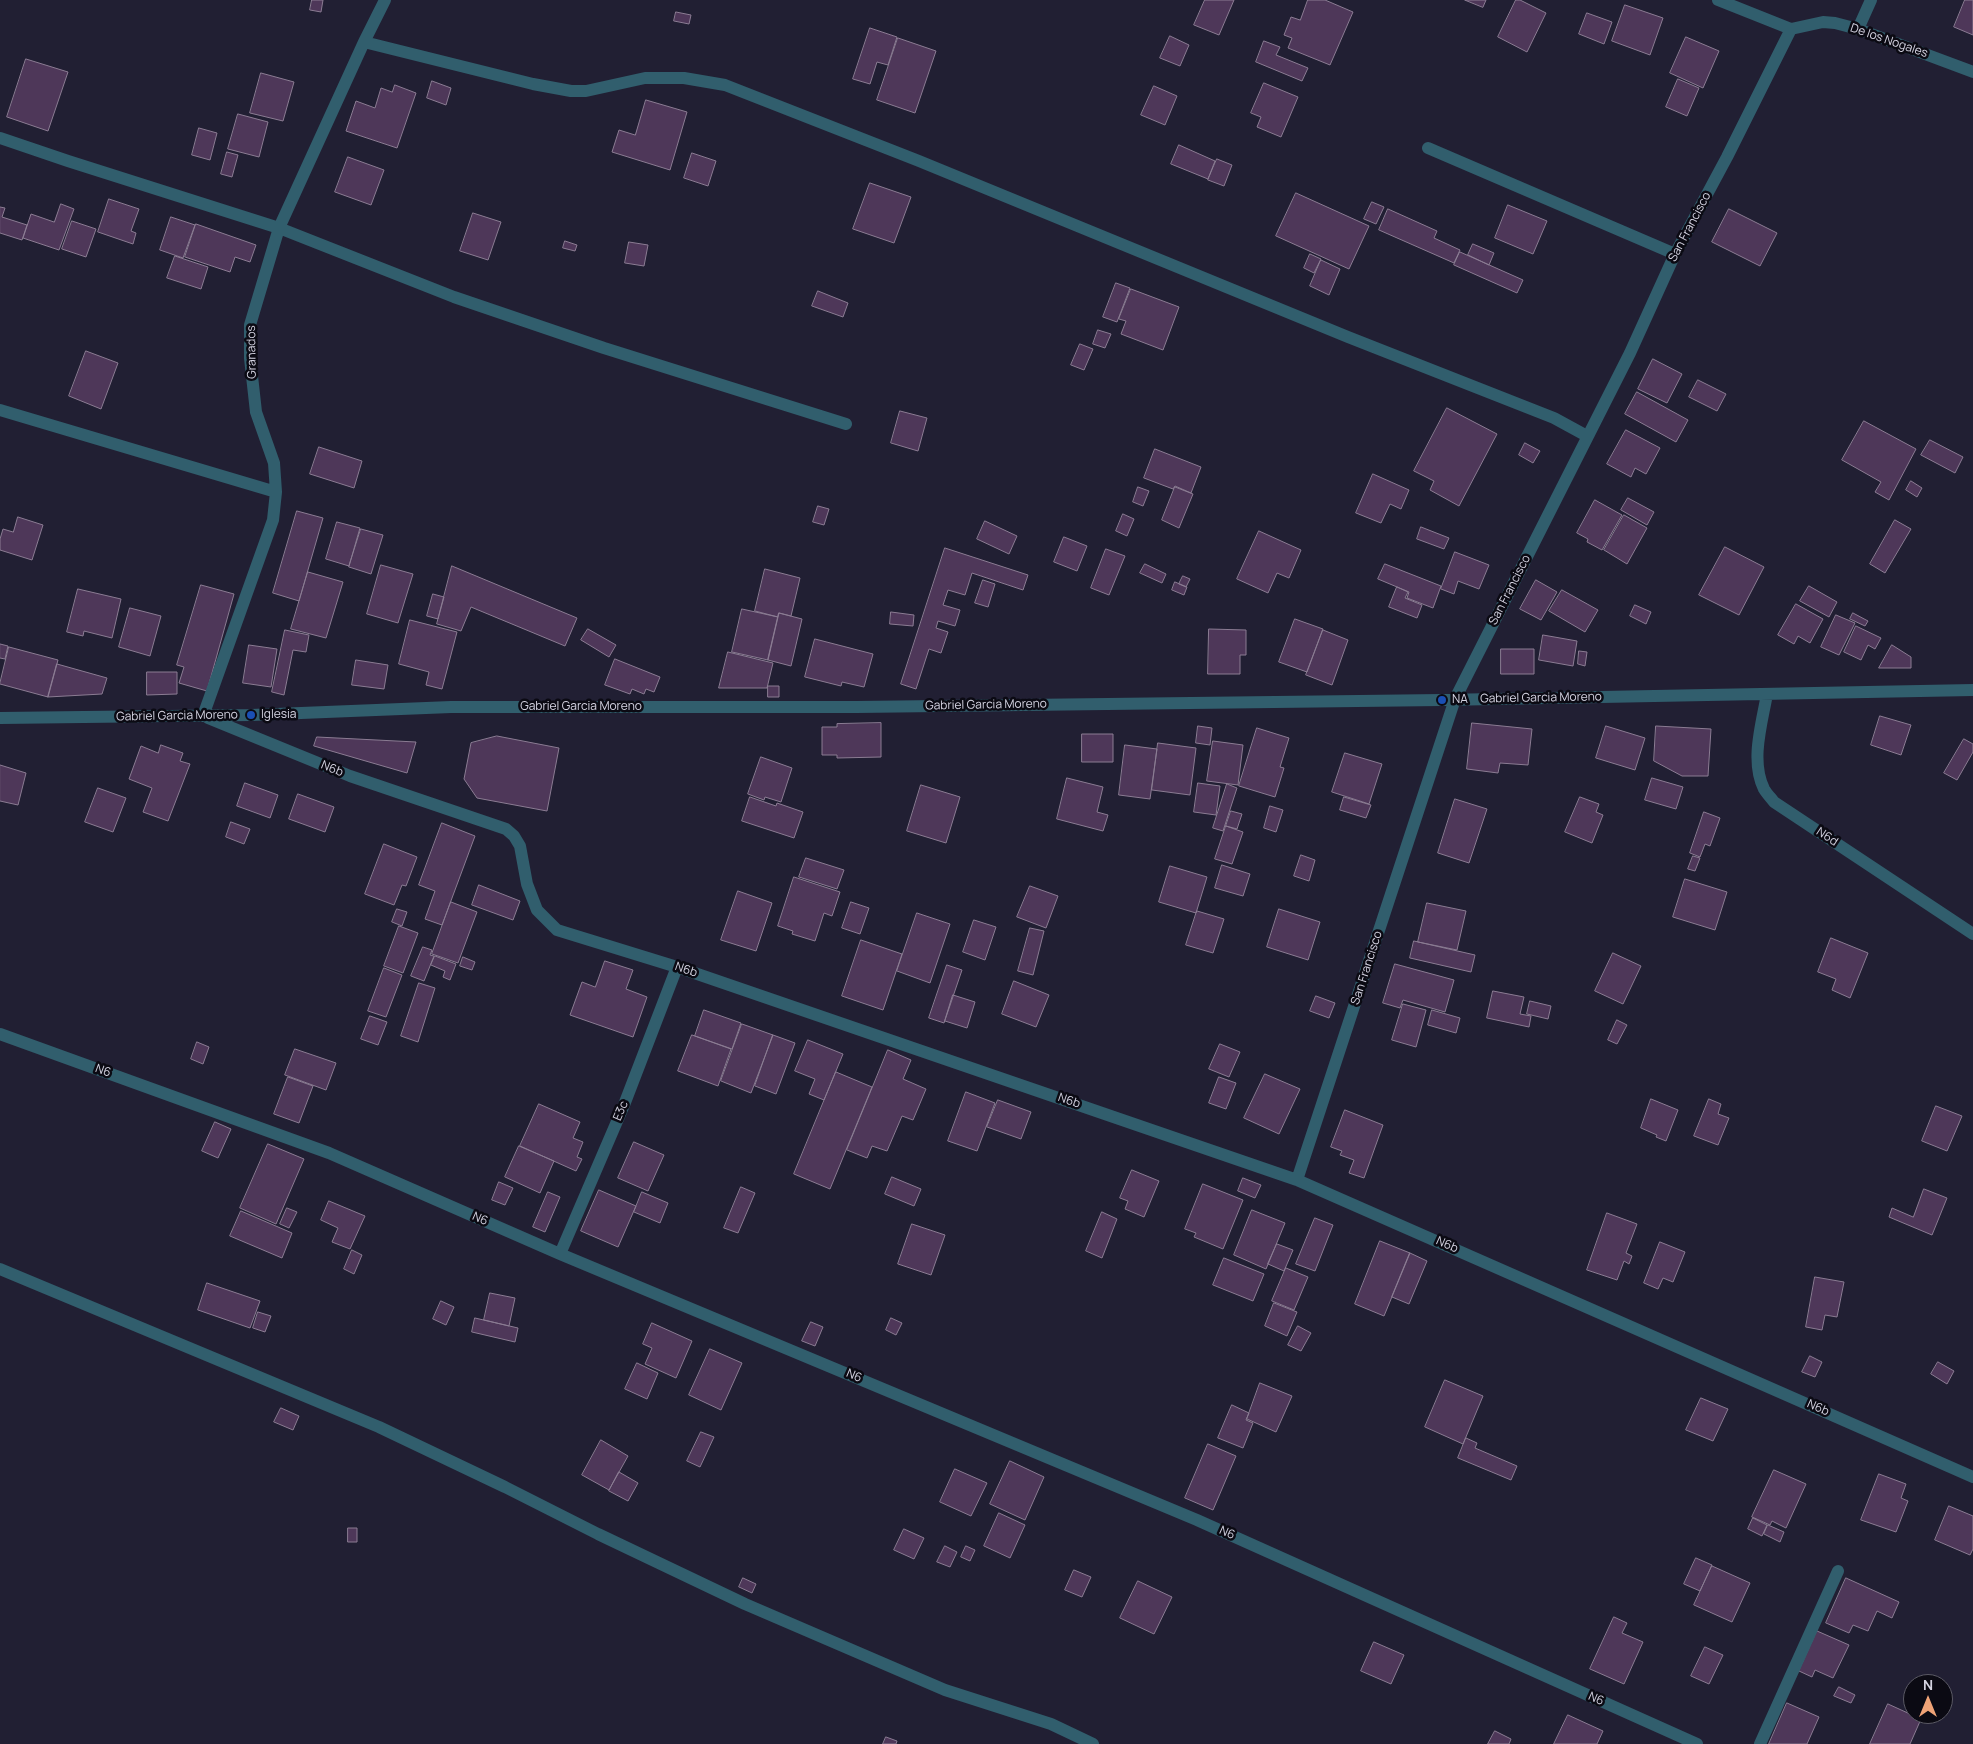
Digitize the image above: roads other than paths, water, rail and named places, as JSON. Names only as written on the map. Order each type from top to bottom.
[{"type":"street","name":"Granados","points":[[203,716],[273,520],[276,492],[274,463],[256,412],[250,358],[250,325],[279,228],[385,0]]},
{"type":"street","points":[[1718,0],[1791,29]]},
{"type":"street","points":[[1858,29],[1871,0]]},
{"type":"street","name":"De los Nogales","points":[[1791,29],[1823,22],[1835,23],[1858,29],[1973,72]]},
{"type":"street","name":"San Francisco","points":[[1298,1180],[1455,699],[1630,353],[1675,254],[1727,157],[1791,29]]},
{"type":"street","points":[[364,42],[533,84],[571,91],[586,91],[645,78],[684,78],[726,85],[919,161],[1348,338],[1554,418],[1587,436]]},
{"type":"street","points":[[0,138],[279,228],[454,297],[604,348],[846,424]]},
{"type":"street","points":[[1428,148],[1675,254]]},
{"type":"street","points":[[0,410],[276,492]]},
{"type":"street","name":"Gabriel Garcia Moreno","points":[[0,718],[203,716],[451,707],[856,707],[1973,690]]},
{"type":"street","name":"N6d","points":[[1767,694],[1758,748],[1760,772],[1764,788],[1774,802],[1973,934]]},
{"type":"street","name":"N6b","points":[[203,716],[350,776],[506,829],[514,836],[520,846],[527,884],[538,910],[557,930],[677,966],[1298,1180],[1973,1477]]},
{"type":"street","name":"E3c","points":[[560,1254],[624,1104],[677,966]]},
{"type":"street","name":"N6","points":[[0,1034],[329,1153],[560,1254],[1197,1520],[1697,1744]]},
{"type":"street","points":[[0,1269],[379,1427],[754,1608],[945,1690],[1051,1724],[1093,1744]]},
{"type":"street","points":[[1760,1744],[1838,1571]]},
{"type":"place","name":"NA","points":[[1442,700]]},
{"type":"place","name":"Iglesia","points":[[251,715]]}]
